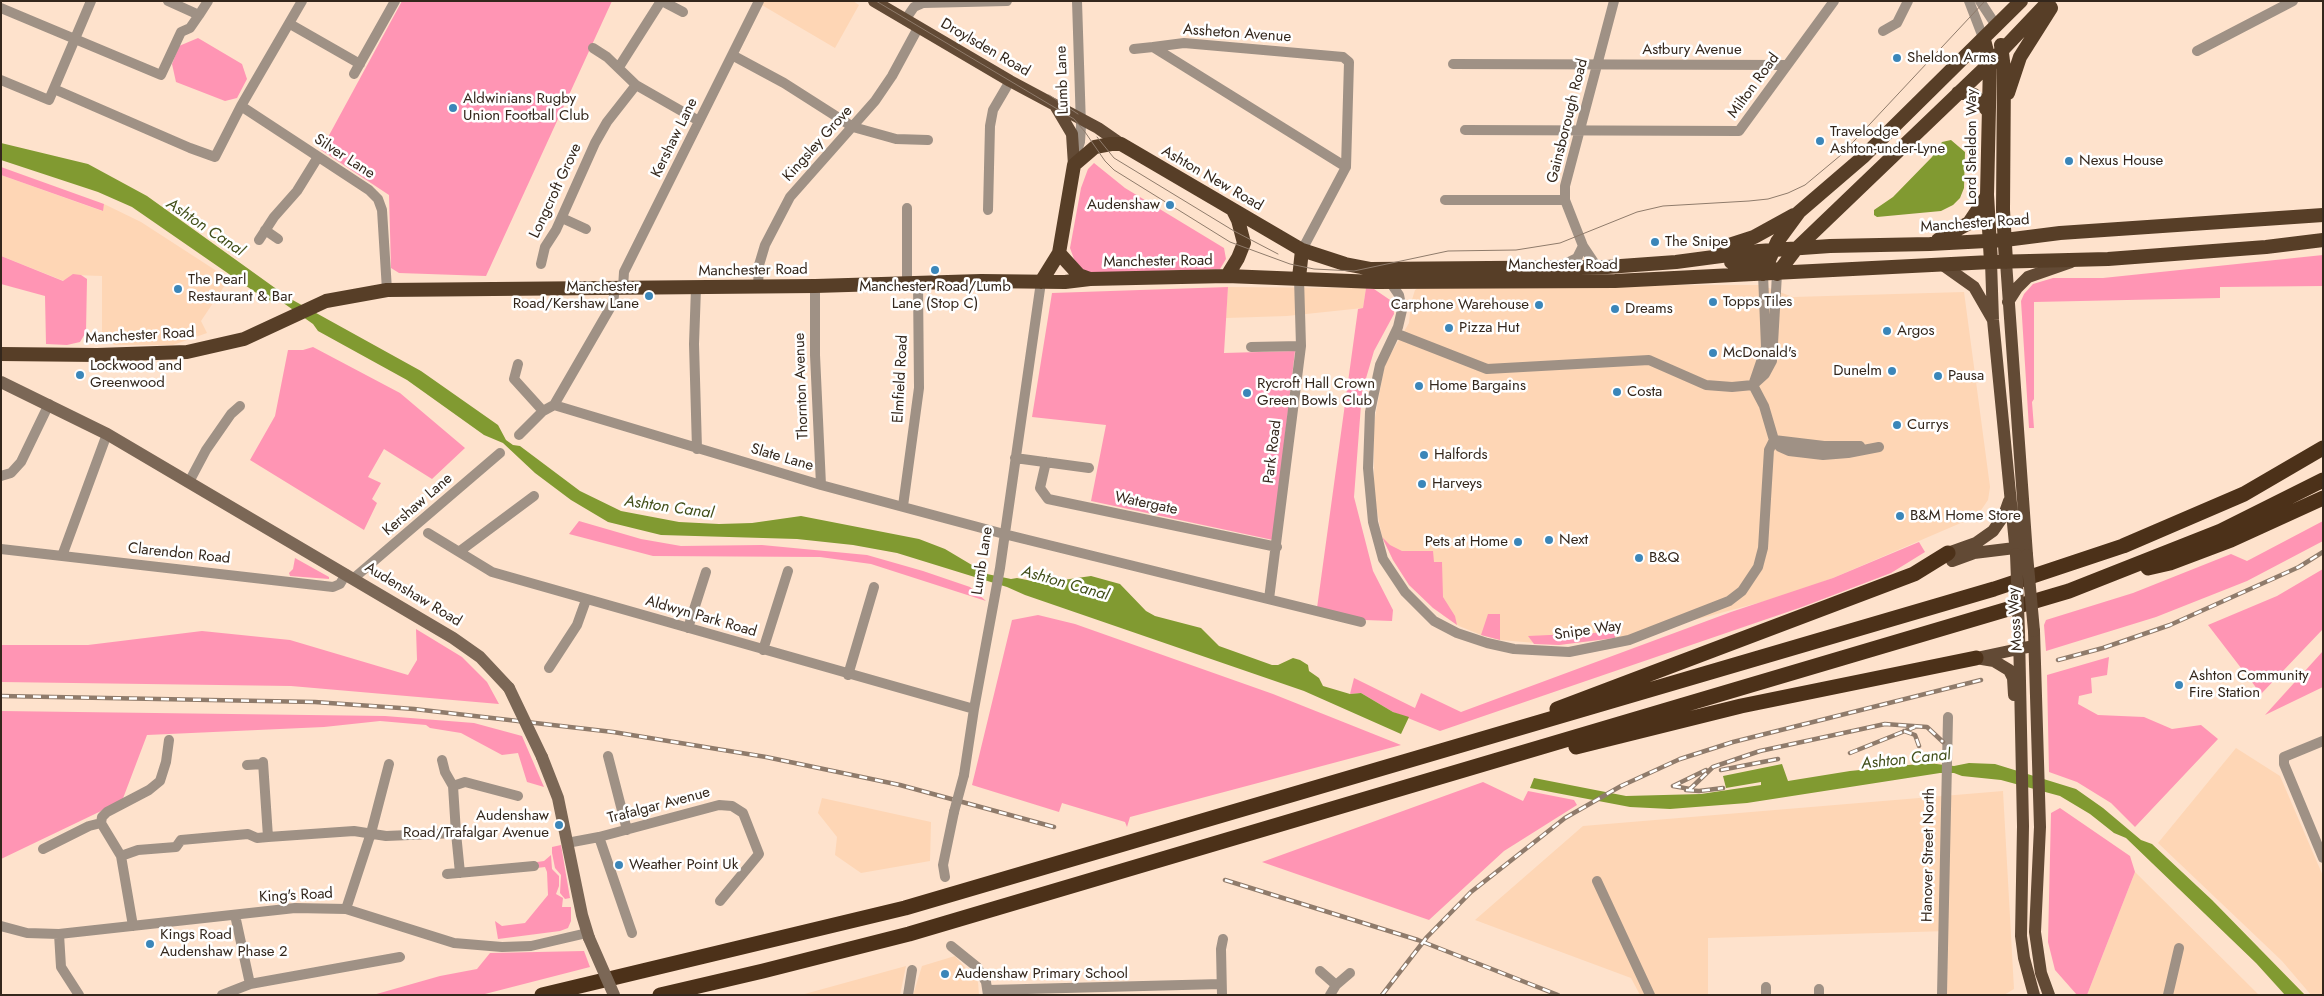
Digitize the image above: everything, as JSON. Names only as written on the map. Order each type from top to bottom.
[{"type":"highway","name":"Lord Sheldon Way","points":[[1991,262],[1987,195],[1990,63],[2000,39],[2021,1]]},
{"type":"highway","points":[[2000,39],[2038,1]]},
{"type":"highway","name":"Lord Sheldon Way","points":[[1769,271],[1772,251],[1799,212],[1863,157],[1984,40],[2000,39],[2048,1]]},
{"type":"highway","points":[[2004,105],[2020,57],[2056,1]]},
{"type":"highway","name":"Lord Sheldon Way","points":[[2000,39],[2004,105],[2005,240]]},
{"type":"highway","points":[[1984,40],[1990,63]]},
{"type":"highway","name":"Lord Sheldon Way","points":[[1769,271],[1796,249],[1990,63]]},
{"type":"highway","points":[[1958,93],[1974,95],[1988,111]]},
{"type":"highway","points":[[1074,161],[1095,147],[1121,144]]},
{"type":"highway","name":"Ashton New Road","points":[[1121,144],[1302,250],[1330,260]]},
{"type":"highway","name":"Lumb Lane","points":[[1042,282],[1059,253],[1074,161]]},
{"type":"highway","points":[[1930,244],[1969,223],[1987,195]]},
{"type":"highway","points":[[1227,276],[1238,258],[1244,243],[1238,220],[1233,210]]},
{"type":"highway","points":[[1720,248],[1754,237],[1799,212]]},
{"type":"highway","name":"Manchester Road","points":[[1330,260],[1371,269],[1597,267],[1676,262],[1830,246],[2005,240],[2060,233],[2323,215]]},
{"type":"highway","name":"Moss Way","points":[[2005,240],[2006,262]]},
{"type":"highway","points":[[2006,262],[2074,261],[2266,247],[2323,240]]},
{"type":"highway","points":[[1299,278],[1302,250]]},
{"type":"highway","points":[[1059,253],[1080,275],[1090,279]]},
{"type":"highway","points":[[1676,262],[1751,262],[1769,271]]},
{"type":"highway","name":"Manchester Road","points":[[1,354],[97,355],[187,352],[244,339],[326,301],[386,290],[758,287],[1042,282],[1227,276],[1390,282],[1615,281],[1769,271],[2006,262]]},
{"type":"highway","points":[[542,995],[905,908],[1495,734],[1609,704],[1994,589],[2123,546],[2244,494],[2323,448]]},
{"type":"highway","points":[[660,995],[909,934],[2068,591],[2221,531],[2323,480]]},
{"type":"highway","points":[[2110,576],[2170,563],[2231,540],[2323,498]]},
{"type":"highway","points":[[1495,734],[1592,695],[1914,574],[1950,557]]},
{"type":"highway","points":[[1465,769],[1524,760],[1741,706],[1976,658]]},
{"type":"main road","name":"Droylsden Road","points":[[874,1],[1080,120]]},
{"type":"main road","name":"Lumb Lane","points":[[1056,107],[1072,134],[1074,161]]},
{"type":"main road","name":"Ashton New Road","points":[[1080,120],[1104,132],[1121,144]]},
{"type":"main road","points":[[1676,262],[1720,248]]},
{"type":"main road","points":[[2008,302],[2017,288],[2028,277],[2074,261]]},
{"type":"main road","name":"Moss Way","points":[[1991,262],[1993,320],[2011,494],[2034,631],[2040,827],[2035,932],[2039,963],[2049,995]]},
{"type":"main road","name":"Moss Way","points":[[2006,262],[2021,551],[2019,634],[2023,761],[2022,936],[2024,958],[2034,995]]},
{"type":"main road","points":[[1943,265],[1972,285],[1993,320]]},
{"type":"main road","name":"Audenshaw Road","points":[[3,380],[107,434],[350,576],[453,638],[480,657],[509,688],[542,757],[558,798],[588,935],[614,995]]},
{"type":"main road","points":[[1950,557],[1993,531],[2004,515],[2011,494]]},
{"type":"main road","points":[[1950,557],[1974,553],[2021,551]]},
{"type":"main road","points":[[1976,658],[2035,645]]},
{"type":"main road","points":[[1976,658],[1994,661],[2009,670],[2013,678],[2015,736],[2022,745]]},
{"type":"street","points":[[1,80],[48,101],[91,1]]},
{"type":"street","points":[[168,1],[199,15]]},
{"type":"street","points":[[2,8],[161,75],[181,32],[190,28],[208,1]]},
{"type":"street","points":[[54,89],[215,157],[241,106],[302,1]]},
{"type":"street","points":[[354,74],[395,1]]},
{"type":"street","points":[[619,67],[662,1],[683,12]]},
{"type":"street","name":"Kershaw Lane","points":[[554,406],[613,303],[624,272],[759,1]]},
{"type":"street","points":[[905,20],[914,7],[924,3],[1007,1]]},
{"type":"street","name":"Lumb Lane","points":[[1074,161],[1080,142],[1077,1]]},
{"type":"street","name":"Gainsborough Road","points":[[1597,267],[1583,246],[1565,200],[1565,186],[1578,130],[1614,1]]},
{"type":"street","name":"Milton Road","points":[[1578,130],[1739,131],[1834,1]]},
{"type":"street","points":[[1883,31],[1897,23],[1908,1]]},
{"type":"street","points":[[1969,1],[1984,40]]},
{"type":"street","points":[[1980,1],[2000,39]]},
{"type":"street","points":[[2198,51],[2293,1]]},
{"type":"street","points":[[290,24],[360,64]]},
{"type":"street","name":"Kingsley Grove","points":[[758,287],[759,265],[765,245],[790,197],[853,127],[892,76],[918,28]]},
{"type":"street","name":"Assheton Avenue","points":[[1153,47],[1184,43],[1343,57],[1349,62],[1346,167],[1302,250]]},
{"type":"street","points":[[1134,49],[1153,47]]},
{"type":"street","name":"Assheton Avenue","points":[[1153,47],[1346,167]]},
{"type":"street","points":[[593,48],[619,67],[636,85],[699,121]]},
{"type":"street","points":[[732,55],[784,84],[853,127],[896,139],[928,140]]},
{"type":"street","name":"Astbury Avenue","points":[[1453,64],[1788,65]]},
{"type":"street","points":[[988,210],[990,126],[993,110],[1010,81]]},
{"type":"street","name":"Longcroft Grove","points":[[541,264],[545,247],[562,218],[595,143],[607,122],[636,85]]},
{"type":"street","name":"Silver Lane","points":[[241,106],[369,190],[378,199],[382,210],[386,290]]},
{"type":"street","points":[[1465,130],[1578,130]]},
{"type":"street","points":[[259,240],[274,217],[297,191],[318,157]]},
{"type":"street","points":[[1445,200],[1565,200]]},
{"type":"street","name":"Elmfield Road","points":[[903,506],[919,388],[907,208]]},
{"type":"street","points":[[562,218],[586,229]]},
{"type":"street","points":[[265,230],[278,239]]},
{"type":"street","points":[[1558,268],[1577,258],[1583,246]]},
{"type":"street","points":[[1769,271],[1766,347],[1754,385],[1764,406],[1774,440],[1780,447],[1789,452],[1823,455],[1848,453],[1879,447],[1824,446],[1774,440]]},
{"type":"street","name":"Park Road","points":[[1269,600],[1301,346],[1299,278]]},
{"type":"street","name":"Lumb Lane","points":[[945,877],[943,865],[964,775],[1000,568],[1042,282]]},
{"type":"street","name":"Snipe Way","points":[[1390,282],[1399,295],[1402,310],[1395,333],[1380,365],[1368,427],[1368,486],[1376,540],[1383,559],[1393,576],[1417,607],[1434,621],[1457,633],[1487,643],[1540,652],[1568,652],[1610,645],[1651,633],[1729,602],[1742,591],[1758,567],[1763,548],[1769,450],[1774,440]]},
{"type":"street","name":"Thornton Avenue","points":[[815,286],[815,356],[820,485]]},
{"type":"street","points":[[696,288],[694,344],[697,449]]},
{"type":"street","points":[[1395,333],[1487,369],[1649,360],[1706,385],[1732,387],[1754,385]]},
{"type":"street","points":[[1251,347],[1301,346]]},
{"type":"street","points":[[518,364],[514,379],[543,411]]},
{"type":"street","points":[[1,476],[12,473],[21,462],[49,404]]},
{"type":"street","points":[[189,482],[206,450],[231,414],[240,406]]},
{"type":"street","points":[[519,435],[543,411],[554,406]]},
{"type":"street","name":"Slate Lane","points":[[554,406],[820,485],[1004,534]]},
{"type":"street","points":[[222,408],[231,414]]},
{"type":"street","points":[[62,556],[107,434]]},
{"type":"street","name":"Kershaw Lane","points":[[350,576],[500,454]]},
{"type":"street","points":[[1015,458],[1089,468]]},
{"type":"street","name":"Watergate","points":[[1046,462],[1040,488],[1048,499],[1277,547]]},
{"type":"street","points":[[460,552],[534,496]]},
{"type":"street","name":"Aldwyn Park Road","points":[[428,533],[492,572],[848,675],[974,709]]},
{"type":"street","points":[[1004,534],[1361,622]]},
{"type":"street","name":"Clarendon Road","points":[[1,549],[333,587],[350,576]]},
{"type":"street","points":[[763,650],[788,571]]},
{"type":"street","points":[[688,628],[706,572]]},
{"type":"street","points":[[848,675],[874,587]]},
{"type":"street","points":[[549,668],[578,625],[586,600]]},
{"type":"street","name":"Hanover Street North","points":[[1942,995],[1948,717]]},
{"type":"street","points":[[133,926],[121,856],[101,823],[102,817],[107,812],[150,790],[160,781],[166,762],[169,740]]},
{"type":"street","points":[[2323,741],[2284,757],[2284,764],[2323,858]]},
{"type":"street","points":[[608,756],[627,830]]},
{"type":"street","points":[[442,760],[444,772],[453,786],[460,873]]},
{"type":"street","points":[[247,765],[263,763],[268,837]]},
{"type":"street","points":[[346,909],[371,833],[389,764]]},
{"type":"street","points":[[453,786],[465,782],[518,796]]},
{"type":"street","name":"Trafalgar Avenue","points":[[567,843],[627,830],[719,805],[732,806],[744,812],[758,854],[720,901]]},
{"type":"street","points":[[43,849],[89,826],[101,823]]},
{"type":"street","points":[[121,856],[138,850],[176,847],[180,840],[248,834],[256,838],[354,832],[386,836],[456,833]]},
{"type":"street","points":[[599,837],[632,933]]},
{"type":"street","points":[[447,874],[534,866]]},
{"type":"street","points":[[1597,881],[1650,995]]},
{"type":"street","name":"King's Road","points":[[1,926],[27,933],[59,934],[294,908],[346,909],[379,918],[430,936],[464,944],[502,947],[532,946],[588,935]]},
{"type":"street","points":[[235,915],[250,984]]},
{"type":"street","points":[[59,934],[61,967],[79,995]]},
{"type":"street","points":[[1222,995],[1221,949],[1223,939]]},
{"type":"street","points":[[951,946],[977,967],[988,992],[1149,990],[1221,984]]},
{"type":"street","points":[[2168,995],[2179,948]]},
{"type":"street","points":[[222,995],[250,984],[400,957]]},
{"type":"street","points":[[908,995],[912,970]]},
{"type":"street","points":[[1320,971],[1336,985]]},
{"type":"street","points":[[1330,995],[1336,985],[1350,973]]},
{"type":"shaded area","name":"Aldwinians Rugby Union Football Club","points":[[402,1],[612,1],[486,276],[399,273],[391,268],[389,195],[321,150]]},
{"type":"shaded area","points":[[755,1],[853,1],[859,5],[835,48]]},
{"type":"shaded area","points":[[198,38],[242,64],[247,79],[237,98],[225,101],[176,82],[172,64],[179,46]]},
{"type":"shaded area","points":[[1094,163],[1125,188],[1224,248],[1226,259],[1220,269],[1093,273],[1083,270],[1074,259],[1070,248],[1081,188],[1088,169]]},
{"type":"shaded area","points":[[1,167],[104,204],[103,211],[1,175]]},
{"type":"shaded area","points":[[1,175],[102,211],[104,204],[141,222],[229,279],[201,321],[207,333],[173,345],[115,345],[108,342],[102,336],[102,276],[74,275],[64,281],[1,256]]},
{"type":"shaded area","points":[[2323,255],[2323,286],[2220,287],[2220,298],[2034,302],[2034,399],[2032,402],[2034,428],[2029,428],[2021,301],[2024,294],[2033,284],[2053,278],[2103,278]]},
{"type":"shaded area","points":[[1,256],[63,281],[73,274],[81,275],[87,279],[86,332],[80,342],[67,345],[46,344],[45,296],[1,284]]},
{"type":"shaded area","points":[[1423,285],[1761,285],[1793,297],[1964,292],[1990,487],[1988,500],[1977,516],[1833,578],[1784,596],[1642,634],[1559,645],[1500,640],[1481,635],[1459,626],[1444,616],[1409,585],[1393,560],[1382,537],[1374,495],[1374,423],[1385,363],[1409,323],[1411,303],[1415,290]]},
{"type":"shaded area","points":[[1228,287],[1366,288],[1363,308],[1287,316],[1226,318]]},
{"type":"shaded area","points":[[1228,287],[1224,353],[1295,351],[1273,540],[1091,501],[1106,425],[1032,417],[1052,293]]},
{"type":"shaded area","points":[[1366,288],[1374,289],[1393,302],[1394,314],[1374,351],[1362,392],[1354,497],[1373,571],[1393,610],[1392,621],[1365,620],[1317,608],[1358,309],[1363,308]]},
{"type":"shaded area","points":[[313,347],[400,393],[465,448],[432,479],[384,449],[368,477],[381,483],[372,499],[377,503],[364,530],[250,460],[275,416],[288,350],[303,350]]},
{"type":"shaded area","points":[[579,521],[641,539],[681,546],[762,545],[867,555],[970,587],[986,601],[871,564],[820,557],[653,556],[569,534]]},
{"type":"shaded area","points":[[2323,521],[2323,541],[2247,581],[2156,617],[2046,651],[2044,625],[2046,620],[2133,593],[2231,554],[2247,561]]},
{"type":"shaded area","points":[[1382,537],[1390,545],[1402,551],[1433,551],[1434,562],[1442,562],[1443,597],[1455,616],[1457,625],[1433,608],[1409,585],[1393,560]]},
{"type":"shaded area","points":[[1919,542],[1925,552],[1891,573],[1802,607],[1440,731],[1393,712],[1361,693],[1350,694],[1354,678],[1415,708],[1421,693],[1461,712],[1731,612],[1833,578]]},
{"type":"shaded area","points":[[295,558],[329,577],[329,579],[290,576],[289,573],[293,569]]},
{"type":"shaded area","points":[[2323,569],[2323,629],[2261,694],[2208,625],[2277,596]]},
{"type":"shaded area","points":[[1488,614],[1500,614],[1500,640],[1481,635]]},
{"type":"shaded area","points":[[1038,615],[1075,624],[1273,694],[1401,745],[1130,817],[1127,827],[1125,822],[1062,803],[1059,812],[972,785],[1012,620]]},
{"type":"shaded area","points":[[416,629],[462,657],[487,682],[499,704],[291,686],[1,682],[1,645],[88,645],[202,631],[290,640],[408,675],[417,660]]},
{"type":"shaded area","points":[[1615,632],[1615,638],[1559,645],[1534,644],[1528,636]]},
{"type":"shaded area","points":[[2323,651],[2323,687],[2265,715]]},
{"type":"shaded area","points":[[2109,657],[2107,675],[2091,678],[2092,693],[2079,696],[2078,704],[2098,715],[2144,717],[2172,729],[2201,725],[2218,739],[2135,827],[2111,803],[2077,782],[2049,772],[2047,675]]},
{"type":"shaded area","points":[[1,711],[385,716],[474,723],[522,736],[544,787],[527,782],[518,753],[502,755],[461,733],[430,728],[426,725],[380,721],[324,727],[147,735],[122,801],[1,859]]},
{"type":"shaded area","points":[[2236,748],[2280,776],[2323,876],[2323,995],[2311,995],[2282,961],[2158,843]]},
{"type":"shaded area","points":[[1483,782],[1523,801],[1528,791],[1574,800],[1577,805],[1504,851],[1429,920],[1262,862]]},
{"type":"shaded area","points":[[2003,791],[2014,989],[2004,995],[1947,995],[1948,931],[1708,938],[1708,995],[1640,995],[1631,978],[1475,920],[1583,826]]},
{"type":"shaded area","points":[[822,798],[931,822],[930,861],[861,873],[835,855],[837,837],[818,813]]},
{"type":"shaded area","points":[[2060,808],[2130,856],[2135,872],[2087,995],[2077,995],[2055,970],[2048,942],[2051,813]]},
{"type":"shaded area","points":[[561,845],[570,898],[565,899],[560,893],[561,875],[555,868],[552,853],[552,847]]},
{"type":"shaded area","points":[[551,855],[552,869],[559,876],[559,886],[556,894],[563,898],[562,907],[571,907],[571,921],[568,928],[560,931],[498,939],[495,921],[502,926],[525,923],[548,895],[547,872],[545,867],[537,868],[537,862],[544,861]]},
{"type":"shaded area","points":[[2135,872],[2259,995],[2087,995]]},
{"type":"shaded area","points":[[584,951],[590,967],[481,995],[373,995],[440,976],[477,969],[490,953]]},
{"type":"shaded area","name":"Audenshaw Primary School","points":[[955,956],[978,982],[979,995],[913,995],[922,966]]},
{"type":"shaded area","points":[[906,966],[900,995],[801,995]]},
{"type":"water","points":[[1951,140],[1965,152],[1964,188],[1960,198],[1953,205],[1941,211],[1877,217],[1874,215],[1874,210],[1893,197],[1932,157],[1942,142]]},
{"type":"water","name":"Ashton Canal","points":[[1,143],[88,164],[147,196],[289,298],[421,371],[498,425],[506,440],[513,445],[520,446],[580,491],[621,511],[679,522],[719,524],[752,523],[801,516],[919,539],[945,549],[987,574],[1011,579],[1017,578],[1042,583],[1091,576],[1120,584],[1146,611],[1155,616],[1201,628],[1219,646],[1272,665],[1278,665],[1293,658],[1300,660],[1308,665],[1309,671],[1319,678],[1323,686],[1350,694],[1361,693],[1393,712],[1409,717],[1401,734],[1304,691],[1025,595],[1007,587],[897,553],[853,545],[797,539],[661,535],[608,522],[571,500],[535,473],[503,443],[484,435],[407,380],[318,331],[313,324],[282,302],[268,301],[132,207],[98,192],[1,160]]},
{"type":"water","points":[[1928,763],[1954,766],[1969,763],[1995,764],[2076,789],[2103,808],[2141,840],[2152,844],[2212,900],[2305,995],[2285,995],[2256,963],[2126,838],[2114,833],[2090,814],[2060,796],[2001,780],[1962,776],[1954,773],[1940,773],[1747,803],[1670,809],[1630,807],[1530,788],[1534,778],[1626,796],[1701,794],[1761,785],[1761,782],[1726,788],[1723,776],[1782,764],[1788,781],[1850,771]]},
{"type":"tram line","points":[[876,1],[1074,119],[1105,161],[1114,170],[1230,242],[1290,264],[1314,269],[1354,271],[1448,251],[1516,250],[1560,243],[1637,212],[1663,206],[1749,201],[1768,199],[1788,193],[1805,185],[1841,155],[1985,1]]},
{"type":"tram line","points":[[1049,95],[1078,114]]},
{"type":"tram line","points":[[1097,137],[1114,158],[1234,231],[1278,254]]},
{"type":"railway","points":[[2058,660],[2103,648],[2170,625],[2299,567],[2323,552]]},
{"type":"railway","points":[[1382,995],[1427,937],[1471,892],[1565,818],[1621,786],[1680,759],[1733,742],[1981,680]]},
{"type":"railway","points":[[1,696],[315,702],[414,709],[613,732],[766,757],[900,785],[1054,827]]},
{"type":"railway","points":[[1673,786],[1690,789],[1713,767],[1760,751],[1885,724],[1927,727],[1943,742]]},
{"type":"railway","points":[[1850,753],[1915,727]]},
{"type":"railway","points":[[1904,731],[1915,735],[1919,746]]},
{"type":"railway","points":[[1721,770],[1778,759]]},
{"type":"railway","points":[[1673,786],[1706,770]]},
{"type":"railway","points":[[1686,790],[1699,791],[1723,788]]},
{"type":"railway","points":[[1225,880],[1418,940],[1558,995]]},
{"type":"place","name":"Sheldon Arms","points":[[1897,58]]},
{"type":"place","name":"Aldwinians Rugby Union Football Club","points":[[453,108]]},
{"type":"place","name":"Travelodge Ashton-under-Lyne","points":[[1820,141]]},
{"type":"place","name":"Nexus House","points":[[2069,161]]},
{"type":"place","name":"Audenshaw","points":[[1170,205]]},
{"type":"place","name":"The Snipe","points":[[1655,242]]},
{"type":"place","name":"Manchester Road/Lumb Lane (Stop C)","points":[[935,270]]},
{"type":"place","name":"The Pearl Restaurant & Bar","points":[[178,289]]},
{"type":"place","name":"Manchester Road/Kershaw Lane","points":[[649,296]]},
{"type":"place","name":"Topps Tiles","points":[[1713,302]]},
{"type":"place","name":"Carphone Warehouse","points":[[1539,305]]},
{"type":"place","name":"Dreams","points":[[1615,309]]},
{"type":"place","name":"Pizza Hut","points":[[1449,328]]},
{"type":"place","name":"Argos","points":[[1887,331]]},
{"type":"place","name":"McDonald's","points":[[1713,353]]},
{"type":"place","name":"Dunelm","points":[[1892,371]]},
{"type":"place","name":"Lockwood and Greenwood","points":[[80,375]]},
{"type":"place","name":"Pausa","points":[[1938,376]]},
{"type":"place","name":"Home Bargains","points":[[1419,386]]},
{"type":"place","name":"Costa","points":[[1617,392]]},
{"type":"place","name":"Rycroft Hall Crown Green Bowls Club","points":[[1247,393]]},
{"type":"place","name":"Currys","points":[[1897,425]]},
{"type":"place","name":"Halfords","points":[[1424,455]]},
{"type":"place","name":"Harveys","points":[[1422,484]]},
{"type":"place","name":"B&M Home Store","points":[[1900,516]]},
{"type":"place","name":"Next","points":[[1549,540]]},
{"type":"place","name":"Pets at Home","points":[[1518,542]]},
{"type":"place","name":"B&Q","points":[[1639,558]]},
{"type":"place","name":"Ashton Community Fire Station","points":[[2179,685]]},
{"type":"place","name":"Audenshaw Road/Trafalgar Avenue","points":[[559,825]]},
{"type":"place","name":"Weather Point Uk","points":[[619,865]]},
{"type":"place","name":"Kings Road Audenshaw Phase 2","points":[[150,944]]},
{"type":"place","name":"Audenshaw Primary School","points":[[945,974]]}]
